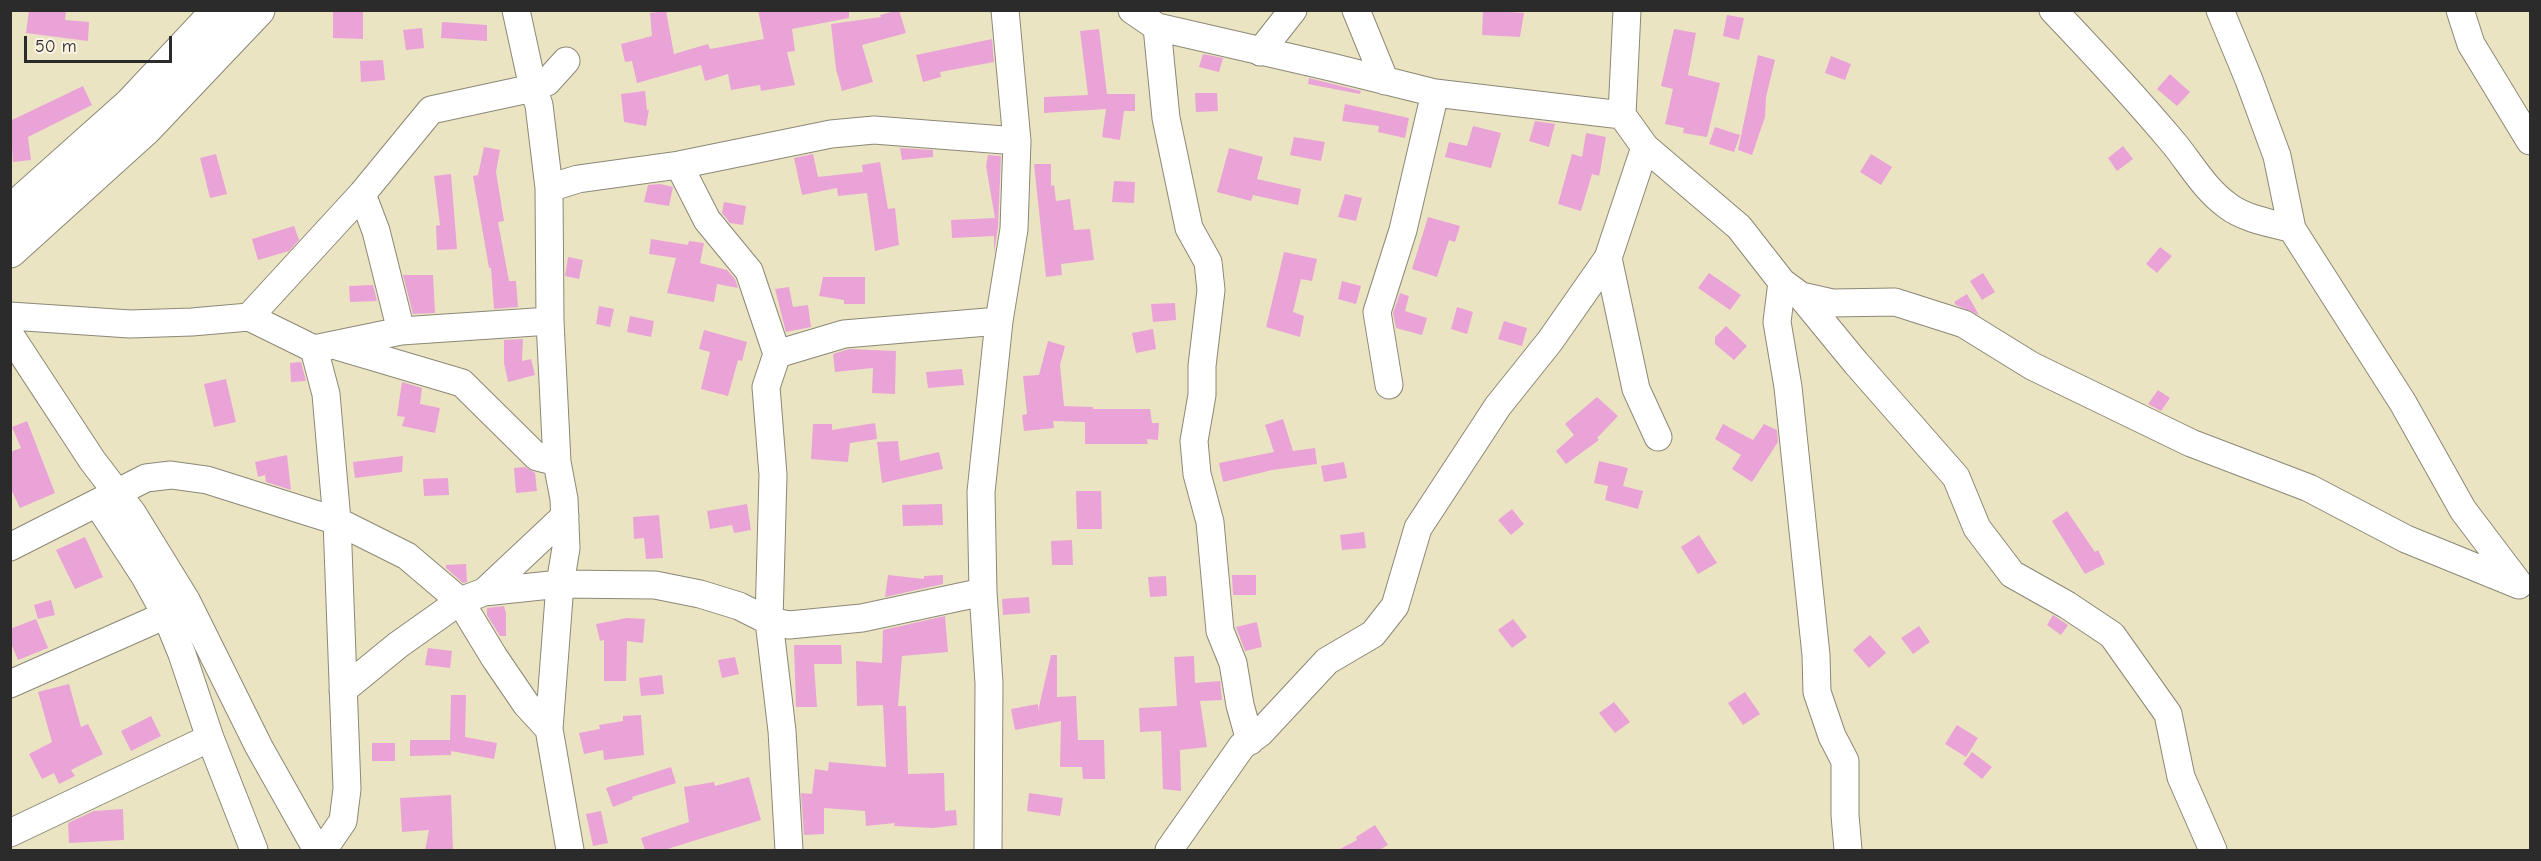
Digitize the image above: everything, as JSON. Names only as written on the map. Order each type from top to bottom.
[{"type":"main road","points":[[10,212],[131,104],[219,10]]},
{"type":"main road","points":[[10,251],[146,128],[258,10]]},
{"type":"street","points":[[516,10],[533,88],[539,105],[549,188],[550,321],[557,462],[565,516],[566,548],[560,584],[549,729],[570,850]]},
{"type":"street","points":[[988,850],[989,683],[983,592],[981,492],[999,321],[1014,229],[1017,141],[1005,10]]},
{"type":"street","points":[[1132,10],[1157,27],[1435,93],[1622,115]]},
{"type":"street","points":[[1260,52],[1293,10]]},
{"type":"street","points":[[1356,10],[1385,81]]},
{"type":"street","points":[[1627,10],[1622,115],[1645,147],[1739,227],[1956,477],[1977,528],[2012,574],[2067,605],[2112,635],[2168,714],[2181,777],[2213,850]]},
{"type":"street","points":[[2053,10],[2123,84],[2177,147],[2207,189],[2230,207],[2255,218],[2292,229]]},
{"type":"street","points":[[2220,10],[2277,156],[2292,229],[2403,403],[2463,510],[2525,590]]},
{"type":"street","points":[[2460,10],[2471,44],[2530,141]]},
{"type":"street","points":[[1157,27],[1166,117],[1189,228],[1208,262],[1210,290],[1202,366],[1202,395],[1194,441],[1197,474],[1210,522],[1220,631],[1233,663],[1240,705],[1250,741]]},
{"type":"street","points":[[249,317],[362,194],[431,110],[533,88],[547,82],[566,61]]},
{"type":"street","points":[[1389,385],[1377,312],[1403,230],[1435,93]]},
{"type":"street","points":[[549,188],[578,179],[679,165],[831,134],[874,130],[1017,141]]},
{"type":"street","points":[[1177,849],[1242,746],[1250,741],[1327,661],[1373,634],[1395,606],[1418,528],[1498,406],[1550,341],[1608,258],[1645,147]]},
{"type":"street","points":[[679,165],[707,220],[749,271],[777,354],[766,387],[773,476],[769,621],[782,731],[789,850]]},
{"type":"street","points":[[362,194],[376,231],[401,331]]},
{"type":"street","points":[[1608,258],[1636,389],[1658,437]]},
{"type":"street","points":[[1792,289],[1832,303],[1895,302],[1964,324],[2032,366],[2191,443],[2309,488],[2406,539],[2525,590]]},
{"type":"street","points":[[1792,289],[1778,322],[1788,387],[1798,502],[1816,655],[1817,692],[1832,736],[1845,761],[1845,815],[1848,850]]},
{"type":"street","points":[[10,316],[130,324],[249,317],[323,347],[462,383],[537,458],[557,462]]},
{"type":"street","points":[[323,347],[401,331],[550,321]]},
{"type":"street","points":[[777,354],[844,334],[999,321]]},
{"type":"street","points":[[10,335],[92,459],[107,498],[166,615],[182,654],[210,738],[254,850]]},
{"type":"street","points":[[323,347],[337,521],[346,809],[339,829],[323,850]]},
{"type":"street","points":[[10,547],[146,478],[180,476],[207,480],[337,521],[407,556],[472,596],[519,694],[549,729]]},
{"type":"street","points":[[107,498],[133,514],[186,600],[260,747],[317,850]]},
{"type":"street","points":[[343,690],[398,645],[472,596],[565,516]]},
{"type":"street","points":[[472,596],[560,584],[655,585],[699,594],[739,606],[769,621],[789,625],[862,618],[983,592]]},
{"type":"street","points":[[10,684],[166,615]]},
{"type":"street","points":[[10,833],[210,738]]},
{"type":"building","points":[[29,10],[66,10],[65,20],[89,22],[88,41],[26,33]]},
{"type":"building","points":[[333,10],[363,10],[363,39],[333,38]]},
{"type":"building","points":[[758,10],[849,10],[849,18],[792,29],[795,51],[787,52],[795,85],[761,91],[760,85],[731,90],[728,74],[705,81],[701,65],[637,83],[632,61],[625,62],[621,44],[652,36],[650,13],[666,11],[674,54],[708,44],[710,49],[764,39]]},
{"type":"building","points":[[899,10],[906,33],[862,45],[873,82],[842,91],[836,69],[831,24],[881,17],[880,15]]},
{"type":"building","points":[[1483,10],[1524,13],[1520,37],[1482,35]]},
{"type":"building","points":[[1727,15],[1744,18],[1739,40],[1723,36]]},
{"type":"building","points":[[442,22],[487,25],[487,41],[441,38]]},
{"type":"building","points":[[422,28],[424,48],[406,50],[403,30]]},
{"type":"building","points":[[1099,29],[1107,94],[1135,94],[1135,111],[1124,111],[1120,140],[1102,137],[1106,109],[1044,113],[1044,97],[1088,95],[1080,31]]},
{"type":"building","points":[[1674,29],[1696,33],[1688,75],[1720,83],[1707,137],[1683,133],[1684,128],[1665,124],[1673,89],[1661,86]]},
{"type":"building","points":[[992,39],[994,62],[940,72],[941,77],[923,82],[916,55]]},
{"type":"building","points":[[1203,54],[1223,58],[1219,72],[1199,67]]},
{"type":"building","points":[[1758,55],[1775,60],[1766,97],[1765,117],[1752,155],[1738,150]]},
{"type":"building","points":[[1831,56],[1851,64],[1845,80],[1825,73]]},
{"type":"building","points":[[383,60],[385,80],[361,82],[360,61]]},
{"type":"building","points":[[2170,74],[2190,92],[2177,106],[2157,89]]},
{"type":"building","points":[[1309,78],[1361,91],[1360,94],[1308,84]]},
{"type":"building","points":[[83,86],[92,105],[28,137],[31,160],[13,162],[10,121]]},
{"type":"building","points":[[645,91],[647,110],[649,110],[646,126],[624,122],[621,94]]},
{"type":"building","points":[[1195,93],[1217,93],[1218,111],[1196,112]]},
{"type":"building","points":[[1345,104],[1409,118],[1405,138],[1378,132],[1379,126],[1342,121]]},
{"type":"building","points":[[1535,121],[1555,124],[1549,147],[1529,141]]},
{"type":"building","points":[[1473,126],[1501,133],[1491,168],[1445,157],[1449,142],[1467,146]]},
{"type":"building","points":[[1715,127],[1740,135],[1734,152],[1709,144]]},
{"type":"building","points":[[1586,133],[1606,137],[1599,176],[1592,174],[1581,211],[1558,204],[1572,154],[1582,157]]},
{"type":"building","points":[[1294,137],[1325,142],[1321,161],[1290,155]]},
{"type":"building","points":[[2123,146],[2133,159],[2117,171],[2108,158]]},
{"type":"building","points":[[484,147],[500,150],[496,172],[504,221],[498,222],[509,281],[516,281],[518,307],[494,309],[491,268],[489,268],[473,176],[478,175]]},
{"type":"building","points":[[900,148],[933,150],[933,157],[902,160]]},
{"type":"building","points":[[1229,148],[1263,157],[1257,179],[1301,189],[1298,205],[1253,195],[1251,201],[1217,192]]},
{"type":"building","points":[[216,154],[227,194],[210,198],[200,158]]},
{"type":"building","points":[[813,154],[818,177],[863,172],[862,165],[880,162],[888,209],[895,208],[899,245],[875,251],[867,193],[838,196],[837,188],[802,195],[794,158]]},
{"type":"building","points":[[1871,154],[1892,167],[1881,185],[1860,172]]},
{"type":"building","points":[[988,155],[1001,156],[998,227],[994,253],[994,236],[952,238],[951,220],[995,218],[986,166]]},
{"type":"building","points":[[1034,164],[1051,164],[1051,186],[1054,185],[1056,201],[1070,199],[1074,230],[1090,229],[1094,260],[1061,264],[1062,275],[1046,277]]},
{"type":"building","points":[[451,174],[457,249],[437,250],[436,226],[440,225],[434,176]]},
{"type":"building","points":[[1114,181],[1135,182],[1134,203],[1112,202]]},
{"type":"building","points":[[660,184],[673,187],[669,206],[644,202],[648,185]]},
{"type":"building","points":[[1345,194],[1362,198],[1356,221],[1338,217]]},
{"type":"building","points":[[724,202],[746,206],[743,225],[730,223],[722,213]]},
{"type":"building","points":[[1428,217],[1460,226],[1455,242],[1449,240],[1437,277],[1412,269]]},
{"type":"building","points":[[294,226],[299,240],[289,251],[258,260],[252,239]]},
{"type":"building","points":[[651,239],[688,245],[689,241],[704,243],[700,263],[727,270],[735,279],[738,288],[717,284],[714,302],[667,293],[676,258],[649,254]]},
{"type":"building","points":[[2160,247],[2172,256],[2157,273],[2146,264]]},
{"type":"building","points":[[1284,252],[1317,259],[1312,281],[1301,279],[1293,312],[1304,316],[1300,337],[1266,327]]},
{"type":"building","points":[[568,257],[583,260],[579,279],[565,276]]},
{"type":"building","points":[[1709,273],[1741,295],[1730,310],[1698,288]]},
{"type":"building","points":[[1983,273],[1995,292],[1982,300],[1970,281]]},
{"type":"building","points":[[403,275],[433,275],[435,313],[413,314]]},
{"type":"building","points":[[823,277],[865,277],[865,304],[844,304],[844,300],[819,296]]},
{"type":"building","points":[[1342,281],[1361,286],[1356,304],[1338,299]]},
{"type":"building","points":[[373,285],[377,301],[350,302],[349,286]]},
{"type":"building","points":[[789,287],[793,307],[808,305],[811,327],[786,332],[775,289]]},
{"type":"building","points":[[1400,293],[1409,296],[1405,311],[1427,318],[1422,335],[1396,328],[1393,313]]},
{"type":"building","points":[[1967,294],[1979,315],[1954,302]]},
{"type":"building","points":[[1175,303],[1176,320],[1153,322],[1151,304]]},
{"type":"building","points":[[599,306],[614,309],[610,327],[596,324]]},
{"type":"building","points":[[1457,307],[1473,312],[1467,334],[1451,329]]},
{"type":"building","points":[[630,316],[654,321],[651,337],[627,332]]},
{"type":"building","points":[[1504,321],[1527,328],[1522,346],[1498,339]]},
{"type":"building","points":[[1726,326],[1747,346],[1734,360],[1715,344],[1715,337]]},
{"type":"building","points":[[1153,329],[1156,349],[1136,353],[1132,333]]},
{"type":"building","points":[[704,330],[747,342],[742,361],[738,360],[728,396],[701,389],[710,352],[699,349]]},
{"type":"building","points":[[523,339],[522,361],[531,359],[535,375],[508,382],[504,363],[504,340]]},
{"type":"building","points":[[1048,341],[1065,346],[1060,365],[1064,406],[1093,407],[1093,409],[1150,409],[1152,423],[1159,423],[1158,440],[1147,439],[1148,444],[1085,444],[1085,422],[1053,421],[1054,428],[1024,431],[1022,415],[1027,414],[1023,376],[1039,375]]},
{"type":"building","points":[[849,349],[896,351],[895,394],[872,393],[873,368],[835,372],[833,354]]},
{"type":"building","points":[[301,362],[306,381],[291,382],[290,363]]},
{"type":"building","points":[[962,369],[964,385],[928,388],[926,372]]},
{"type":"building","points":[[226,379],[236,422],[214,427],[204,384]]},
{"type":"building","points":[[402,382],[422,388],[420,404],[440,408],[435,433],[402,426],[405,417],[397,416]]},
{"type":"building","points":[[2158,390],[2170,398],[2161,411],[2148,404]]},
{"type":"building","points":[[1597,397],[1618,416],[1597,438],[1599,440],[1566,464],[1556,451],[1574,435],[1565,424]]},
{"type":"building","points":[[1283,419],[1293,451],[1315,448],[1317,464],[1272,470],[1223,482],[1219,463],[1274,452],[1265,425]]},
{"type":"building","points":[[27,421],[55,493],[20,508],[10,487],[10,452],[21,448],[12,427]]},
{"type":"building","points":[[875,423],[877,439],[850,443],[848,462],[811,459],[813,424],[832,424],[832,430]]},
{"type":"building","points":[[1723,424],[1753,440],[1764,424],[1777,430],[1778,442],[1752,482],[1732,469],[1741,455],[1715,439]]},
{"type":"building","points":[[898,441],[900,461],[939,452],[943,469],[882,483],[877,442]]},
{"type":"building","points":[[287,455],[291,490],[266,482],[265,475],[258,477],[255,462]]},
{"type":"building","points":[[403,456],[402,472],[355,478],[353,462]]},
{"type":"building","points":[[1599,461],[1628,468],[1623,486],[1643,491],[1638,509],[1605,500],[1608,486],[1594,483]]},
{"type":"building","points":[[1344,462],[1347,478],[1324,482],[1321,466]]},
{"type":"building","points":[[525,467],[535,473],[537,491],[516,493],[514,468]]},
{"type":"building","points":[[448,478],[449,495],[424,496],[423,479]]},
{"type":"building","points":[[1076,491],[1101,491],[1102,529],[1077,529]]},
{"type":"building","points":[[747,504],[751,530],[734,533],[732,525],[710,529],[707,511]]},
{"type":"building","points":[[942,504],[943,525],[903,526],[902,505]]},
{"type":"building","points":[[1512,509],[1524,524],[1511,535],[1498,520]]},
{"type":"building","points":[[2067,511],[2095,552],[2098,550],[2105,564],[2085,574],[2052,521]]},
{"type":"building","points":[[659,515],[663,558],[646,559],[644,538],[634,539],[633,517]]},
{"type":"building","points":[[1364,532],[1366,548],[1342,550],[1340,535]]},
{"type":"building","points":[[1699,535],[1717,563],[1698,574],[1681,547]]},
{"type":"building","points":[[85,537],[103,577],[75,589],[56,550]]},
{"type":"building","points":[[1072,540],[1073,565],[1052,565],[1051,541]]},
{"type":"building","points":[[466,564],[467,582],[463,583],[446,568],[446,565]]},
{"type":"building","points":[[888,575],[924,579],[924,576],[943,575],[943,584],[885,597]]},
{"type":"building","points":[[1232,575],[1256,575],[1256,595],[1233,595]]},
{"type":"building","points":[[1166,576],[1167,596],[1150,597],[1148,577]]},
{"type":"building","points":[[1029,597],[1030,613],[1003,615],[1002,599]]},
{"type":"building","points":[[51,600],[55,615],[38,619],[34,605]]},
{"type":"building","points":[[504,606],[506,636],[500,636],[487,615],[487,608]]},
{"type":"building","points":[[2053,615],[2068,625],[2061,635],[2047,625]]},
{"type":"building","points":[[945,616],[948,652],[902,656],[898,706],[906,706],[908,774],[944,773],[945,811],[956,810],[957,825],[933,828],[894,826],[895,823],[866,826],[865,811],[824,808],[824,834],[804,835],[801,793],[812,794],[815,769],[828,771],[829,762],[886,767],[883,705],[857,706],[856,661],[882,663],[883,630]]},
{"type":"building","points":[[627,618],[645,619],[643,643],[627,641],[626,681],[604,681],[604,640],[600,641],[596,624]]},
{"type":"building","points":[[36,619],[48,648],[18,660],[10,641],[10,629]]},
{"type":"building","points":[[1513,619],[1527,637],[1512,648],[1498,630]]},
{"type":"building","points":[[1257,622],[1262,647],[1245,651],[1236,627]]},
{"type":"building","points":[[1919,626],[1930,642],[1913,654],[1901,638]]},
{"type":"building","points":[[1870,635],[1886,653],[1869,668],[1853,650]]},
{"type":"building","points":[[794,645],[841,645],[842,664],[814,664],[817,707],[796,707]]},
{"type":"building","points":[[428,648],[452,651],[450,668],[425,665]]},
{"type":"building","points":[[1051,655],[1057,655],[1057,697],[1076,696],[1078,740],[1104,740],[1105,779],[1083,779],[1082,767],[1060,767],[1061,721],[1015,730],[1011,709],[1038,704],[1038,711]]},
{"type":"building","points":[[1194,656],[1195,683],[1220,681],[1222,700],[1200,701],[1207,747],[1180,750],[1181,791],[1163,789],[1161,731],[1140,732],[1139,708],[1177,706],[1174,657]]},
{"type":"building","points":[[735,657],[739,674],[722,678],[718,660]]},
{"type":"building","points":[[662,675],[664,694],[641,696],[639,678]]},
{"type":"building","points":[[69,684],[81,727],[88,724],[103,754],[71,770],[75,776],[59,784],[54,773],[42,779],[29,754],[52,742],[38,692]]},
{"type":"building","points":[[1745,692],[1760,714],[1743,725],[1728,703]]},
{"type":"building","points":[[451,695],[466,695],[465,737],[497,743],[494,759],[451,751],[451,755],[410,756],[410,740],[450,740]]},
{"type":"building","points":[[1614,702],[1630,722],[1615,733],[1599,713]]},
{"type":"building","points":[[641,715],[644,755],[604,760],[603,750],[584,754],[579,733],[600,729],[599,725],[623,721],[623,716]]},
{"type":"building","points":[[151,716],[161,736],[131,751],[121,731]]},
{"type":"building","points":[[1957,725],[1978,738],[1966,757],[1945,744]]},
{"type":"building","points":[[372,743],[395,743],[395,761],[372,761]]},
{"type":"building","points":[[1972,752],[1992,767],[1982,779],[1963,764]]},
{"type":"building","points":[[671,767],[676,783],[632,797],[633,799],[613,807],[606,788]]},
{"type":"building","points":[[749,777],[761,820],[664,850],[645,850],[641,838],[689,822],[684,787],[714,782],[715,786]]},
{"type":"building","points":[[1029,793],[1063,798],[1060,816],[1027,811]]},
{"type":"building","points":[[451,795],[453,850],[425,850],[429,830],[402,832],[400,798]]},
{"type":"building","points":[[123,809],[124,840],[69,843],[68,823],[94,811]]},
{"type":"building","points":[[601,811],[608,843],[593,846],[586,814]]},
{"type":"building","points":[[1375,825],[1388,845],[1379,850],[1338,850],[1357,840],[1356,837]]}]
